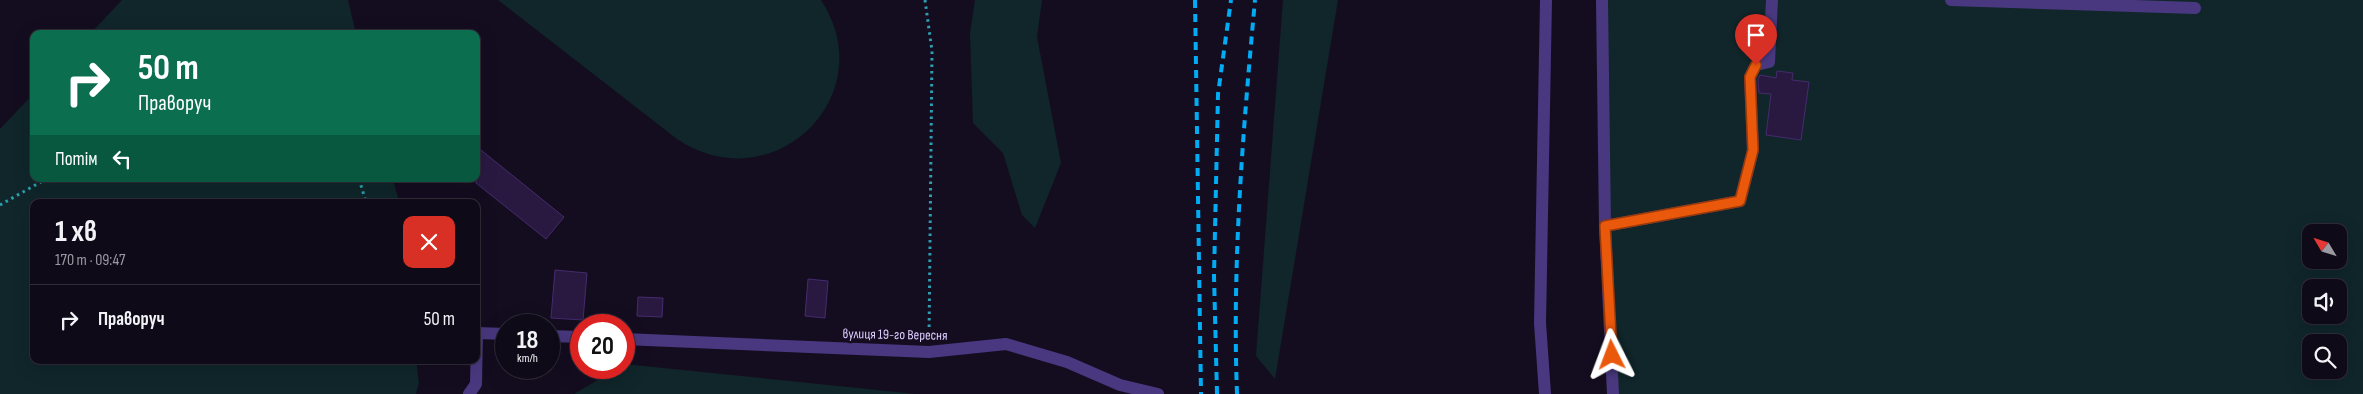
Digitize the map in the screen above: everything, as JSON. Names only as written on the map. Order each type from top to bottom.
[{"type":"street","points":[[1546,0],[1540,323],[1546,394]]},
{"type":"street","points":[[1602,0],[1605,226],[1613,394]]},
{"type":"street","points":[[1605,226],[1740,201],[1753,150],[1750,77],[1756,65],[1769,62],[1772,0]]},
{"type":"street","points":[[1951,0],[2195,8]]},
{"type":"street","points":[[480,333],[495,334]]},
{"type":"street","name":"вулиця 19-го Вересня","points":[[635,339],[929,352],[1006,344],[1067,362],[1120,384],[1158,394]]},
{"type":"street","points":[[469,394],[476,384],[476,364]]},
{"type":"path","points":[[925,0],[932,50],[929,352]]},
{"type":"path","points":[[0,205],[41,182]]},
{"type":"path","points":[[360,182],[365,199]]},
{"type":"green space","points":[[122,0],[348,0],[355,30],[94,30]]},
{"type":"green space","points":[[498,0],[821,0],[837,36],[838,71],[828,103],[808,130],[781,148],[748,158],[713,155],[677,139]]},
{"type":"green space","points":[[975,0],[1042,0],[1037,37],[1061,163],[1035,228],[1022,215],[1003,153],[973,123],[970,33]]},
{"type":"green space","points":[[1283,0],[1338,0],[1275,379],[1256,356]]},
{"type":"green space","points":[[1602,0],[2363,0],[2363,394],[1615,394]]},
{"type":"green space","points":[[30,97],[30,182],[394,182],[398,199],[30,199],[30,364],[417,364],[419,383],[416,394],[0,394],[0,129]]},
{"type":"green space","points":[[635,365],[914,394],[574,394],[599,379],[635,379]]},
{"type":"building","points":[[1777,71],[1793,73],[1792,80],[1809,82],[1801,140],[1766,135],[1771,94],[1759,93],[1758,79],[1760,75],[1776,78]]},
{"type":"building","points":[[480,149],[564,217],[546,239],[476,183],[480,182]]},
{"type":"building","points":[[555,270],[587,273],[584,314],[570,314],[570,319],[560,319],[560,314],[551,314]]},
{"type":"building","points":[[808,279],[828,281],[825,318],[805,316]]},
{"type":"building","points":[[638,297],[663,298],[662,317],[637,316]]},
{"type":"railway","points":[[1195,0],[1201,394]]},
{"type":"railway","points":[[1217,394],[1214,276],[1218,94],[1231,0]]},
{"type":"railway","points":[[1237,394],[1237,246],[1246,98],[1255,0]]},
{"type":"route","points":[[1612,355],[1605,226],[1740,201],[1753,150],[1750,77],[1756,65]]}]
